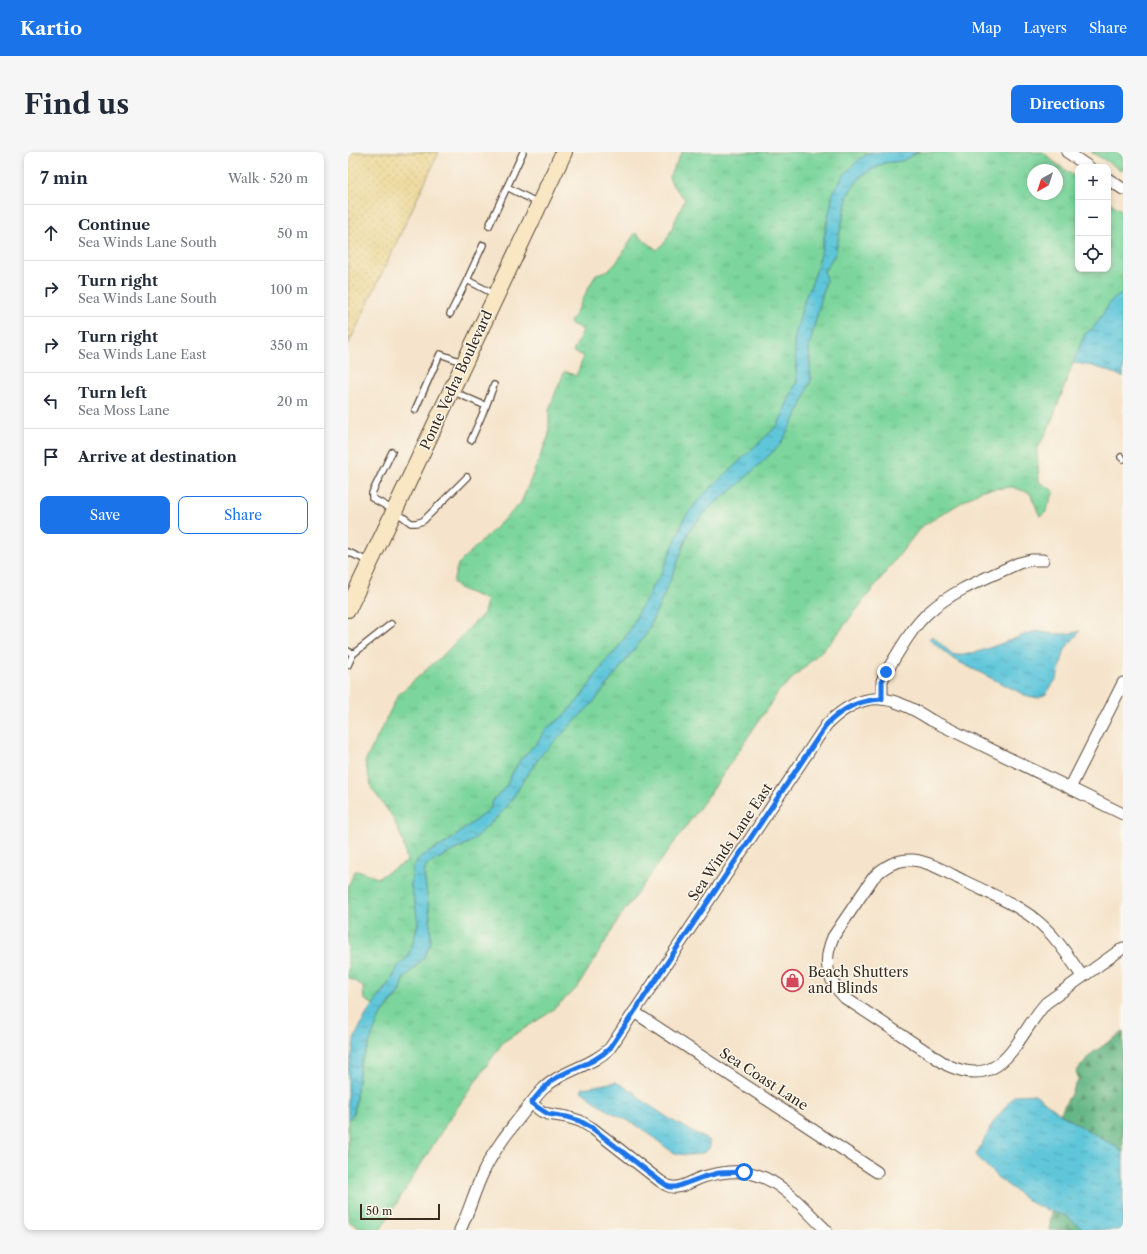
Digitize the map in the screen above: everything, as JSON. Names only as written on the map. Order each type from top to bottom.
[{"type":"street","name":"Ponte Vedra Boulevard","points":[[348,609],[564,152]]},
{"type":"street","points":[[1067,152],[1085,164]]},
{"type":"street","points":[[1111,181],[1123,189]]},
{"type":"street","points":[[882,699],[882,681],[886,672],[918,624],[928,612],[949,597],[1019,563],[1031,560],[1043,560]]},
{"type":"street","points":[[1070,788],[1123,683]]},
{"type":"street","name":"Sea Winds Lane East","points":[[460,1230],[482,1175],[491,1157],[511,1128],[542,1089],[562,1075],[594,1061],[610,1048],[827,724],[844,709],[857,703],[872,699],[882,699],[902,703],[931,720],[1123,814]]},
{"type":"street","points":[[1082,976],[1061,946],[1049,932],[1018,907],[931,865],[912,860],[890,864],[872,878],[833,937],[827,958],[831,981],[845,998],[947,1065],[957,1070],[969,1072],[992,1068],[1001,1063],[1010,1055],[1039,1010],[1046,1003],[1123,948]]},
{"type":"street","name":"Sea Coast Lane","points":[[634,1012],[877,1172]]},
{"type":"street","points":[[531,1103],[548,1114],[580,1121],[592,1128],[669,1187],[676,1187],[719,1173],[750,1173],[767,1179],[785,1190],[826,1230]]},
{"type":"lane","points":[[489,226],[523,152]]},
{"type":"lane","points":[[507,187],[540,204]]},
{"type":"lane","points":[[450,314],[483,245]]},
{"type":"lane","points":[[467,280],[496,295]]},
{"type":"lane","points":[[415,410],[440,354],[464,363]]},
{"type":"lane","points":[[471,440],[494,385]]},
{"type":"lane","points":[[452,390],[486,406]]},
{"type":"lane","points":[[392,452],[372,493],[372,498],[395,511],[411,523],[423,521],[467,477]]},
{"type":"lane","points":[[348,552],[370,562]]},
{"type":"lane","points":[[348,665],[351,652],[391,624]]},
{"type":"green space","points":[[682,152],[874,152],[864,156],[828,215],[821,254],[813,281],[805,298],[794,340],[797,381],[778,425],[700,498],[685,517],[660,578],[653,585],[632,626],[616,651],[608,658],[580,698],[560,719],[547,728],[536,744],[521,759],[505,788],[493,800],[491,808],[448,842],[420,857],[413,868],[411,886],[418,924],[413,943],[407,958],[398,966],[392,979],[374,1005],[364,999],[363,987],[357,982],[348,978],[348,887],[355,871],[363,872],[377,878],[407,862],[403,841],[392,816],[372,789],[365,762],[398,695],[446,652],[484,613],[487,600],[458,588],[453,582],[458,564],[521,503],[549,435],[549,410],[556,391],[565,371],[576,376],[584,356],[573,352],[583,330],[570,323],[596,274],[607,271],[612,267],[635,233],[657,250],[666,241],[685,199],[673,186],[669,177]]},
{"type":"green space","points":[[918,152],[1043,152],[1057,164],[1027,164],[1027,200],[1063,200],[1063,168],[1075,177],[1075,272],[1111,272],[1111,203],[1123,211],[1123,293],[1111,302],[1095,326],[1085,334],[1051,423],[1037,450],[1039,482],[1054,491],[1046,512],[1040,516],[1030,493],[1012,487],[982,490],[921,527],[832,641],[778,692],[714,788],[622,914],[577,988],[549,1013],[503,1042],[448,1121],[380,1230],[365,1230],[348,1221],[348,1120],[354,1112],[360,1064],[379,1018],[401,991],[404,979],[424,957],[431,942],[430,916],[424,875],[426,865],[472,841],[507,807],[542,754],[593,703],[647,633],[675,569],[689,531],[709,508],[737,486],[811,380],[809,347],[826,280],[824,271],[835,254],[848,194],[861,176],[884,163],[902,161]]},
{"type":"green space","points":[[1091,152],[1123,152],[1123,171]]},
{"type":"green space","points":[[1123,1032],[1123,1153],[1116,1147],[1060,1114],[1079,1079],[1076,1072],[1091,1054]]},
{"type":"green space","points":[[1052,1212],[1067,1216],[1084,1230],[1049,1230]]},
{"type":"sand","points":[[348,152],[439,152],[348,345]]},
{"type":"water","points":[[872,152],[918,152],[902,161],[884,163],[861,176],[848,194],[835,254],[824,271],[826,280],[809,347],[811,380],[799,411],[780,445],[737,486],[709,508],[689,531],[675,569],[647,633],[593,703],[542,754],[507,807],[472,841],[426,865],[424,875],[430,916],[431,942],[424,957],[404,978],[401,990],[379,1018],[360,1064],[354,1113],[348,1120],[348,1071],[354,1039],[366,1015],[392,979],[398,966],[407,958],[418,924],[411,886],[413,868],[420,857],[448,842],[491,808],[493,800],[505,788],[521,759],[536,744],[547,728],[560,719],[580,698],[608,658],[616,651],[632,626],[653,585],[660,577],[685,517],[700,498],[778,425],[797,381],[794,340],[805,298],[813,281],[821,254],[833,193],[843,176],[855,163]]},
{"type":"water","points":[[1123,293],[1123,377],[1098,368],[1073,363],[1085,334],[1095,326],[1111,301]]},
{"type":"water","points":[[1036,631],[1069,634],[1080,631],[1065,649],[1057,678],[1046,694],[1039,698],[1027,696],[953,659],[929,639],[932,636],[950,652],[960,655],[993,647]]},
{"type":"water","points":[[616,1082],[634,1092],[643,1101],[673,1121],[710,1141],[710,1146],[703,1153],[697,1154],[684,1155],[673,1152],[641,1128],[607,1110],[581,1091],[583,1088]]},
{"type":"water","points":[[1035,1094],[1060,1114],[1116,1147],[1123,1153],[1123,1230],[1084,1230],[1067,1216],[1052,1212],[1033,1204],[997,1177],[976,1155],[994,1121],[1015,1095]]},
{"type":"place","name":"Beach Shutters and Blinds","points":[[792,980]]},
{"type":"route","points":[[744,1172],[719,1173],[676,1187],[669,1187],[592,1128],[580,1121],[548,1114],[541,1111],[531,1103],[542,1089],[552,1081],[594,1061],[610,1048],[827,724],[844,709],[857,703],[872,699],[882,699],[882,681],[886,672]]}]
